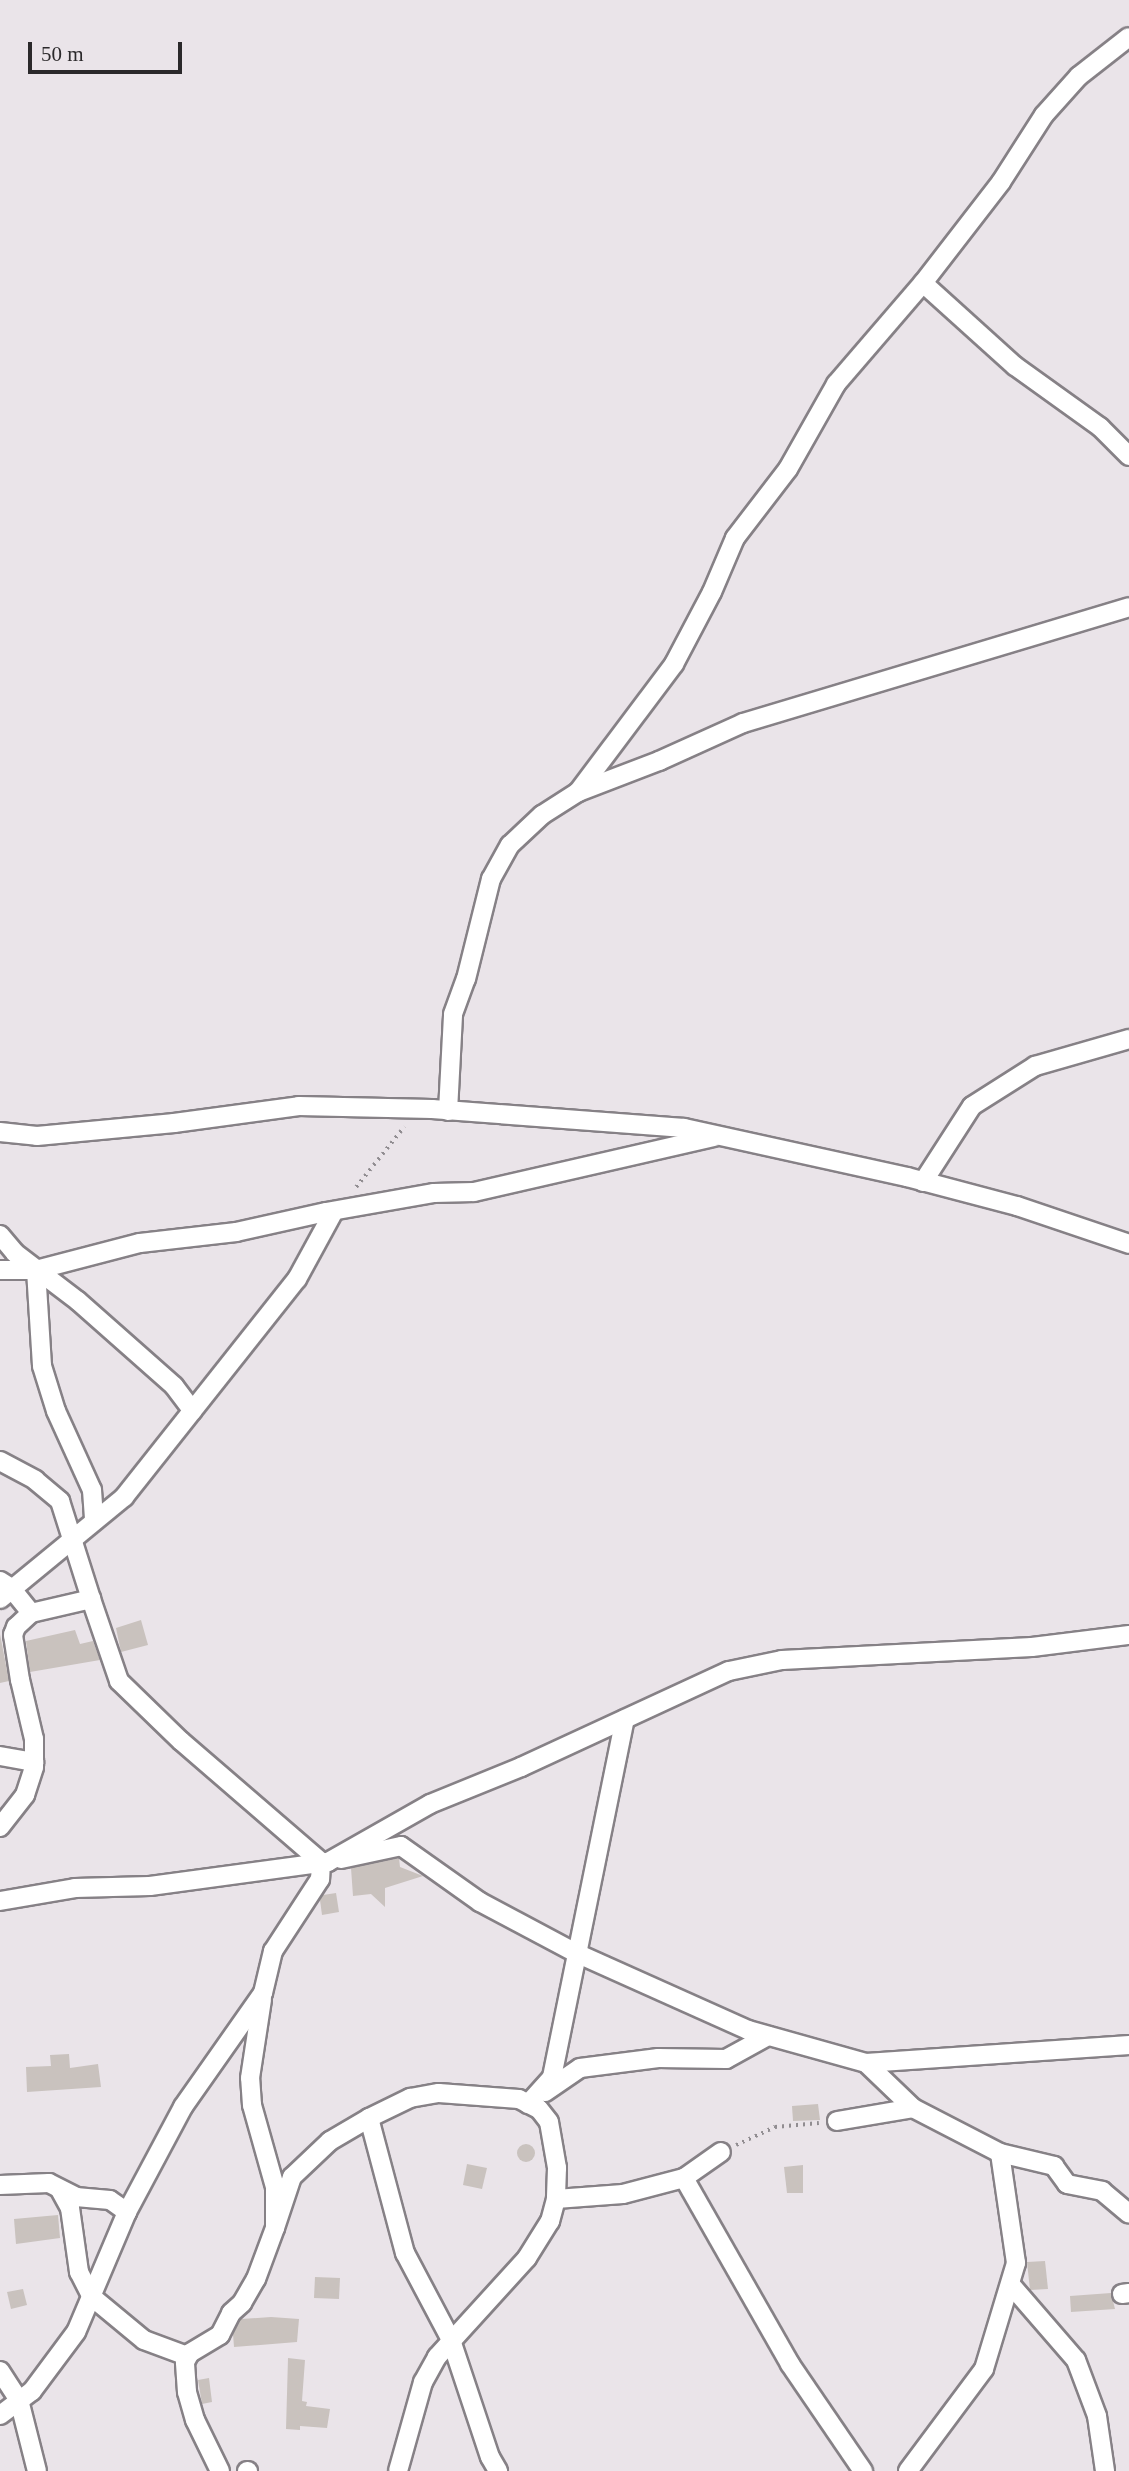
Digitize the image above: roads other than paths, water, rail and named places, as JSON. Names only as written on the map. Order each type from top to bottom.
[{"type":"street","points":[[578,792],[674,664],[712,592],[735,538],[788,469],[836,384],[923,283],[1001,182],[1044,115],[1079,76],[1129,37]]},
{"type":"street","points":[[923,283],[1015,366],[1100,427],[1129,456]]},
{"type":"street","points":[[448,1111],[453,1014],[469,968],[491,879],[510,845],[542,815],[578,792],[659,761],[743,723],[1129,607]]},
{"type":"street","points":[[923,1182],[972,1106],[1035,1066],[1129,1039]]},
{"type":"street","points":[[0,1132],[37,1136],[299,1106],[418,1109],[684,1128],[1017,1206],[1129,1244]]},
{"type":"street","points":[[0,1270],[36,1270],[140,1243],[236,1232],[341,1209],[518,1183],[720,1136]]},
{"type":"street","points":[[31,1613],[4,1589],[73,1539],[124,1497],[297,1279],[341,1209]]},
{"type":"street","points":[[0,1235],[36,1270],[78,1301],[174,1386],[193,1411]]},
{"type":"street","points":[[36,1270],[42,1366],[56,1411],[92,1490],[94,1521]]},
{"type":"street","points":[[0,1461],[35,1480],[60,1501],[119,1681],[181,1741],[324,1862]]},
{"type":"street","points":[[0,1827],[25,1795],[34,1762],[34,1739],[20,1681],[13,1635],[31,1613],[91,1599]]},
{"type":"street","points":[[275,2228],[275,2187],[251,2105],[250,2078],[263,1993],[273,1951],[320,1879],[324,1862],[430,1804],[521,1767],[729,1671],[782,1660],[1032,1647],[1129,1635]]},
{"type":"street","points":[[528,2104],[552,2077],[625,1719]]},
{"type":"street","points":[[0,1756],[34,1762]]},
{"type":"street","points":[[1,1895],[75,1888],[150,1886],[324,1862],[401,1846],[480,1902],[576,1953],[748,2030],[866,2063],[1129,2045]]},
{"type":"street","points":[[0,2415],[32,2391],[69,2342],[92,2297],[127,2212],[183,2106],[263,1993]]},
{"type":"street","points":[[528,2104],[580,2068],[658,2058],[726,2059],[768,2036]]},
{"type":"street","points":[[1110,2047],[1129,2052]]},
{"type":"street","points":[[866,2063],[913,2108],[1000,2153],[1054,2166],[1067,2184],[1102,2191],[1129,2214]]},
{"type":"street","points":[[187,2356],[225,2329],[231,2313],[242,2303],[256,2280],[292,2177],[330,2141],[410,2098],[439,2093],[519,2099],[539,2109],[549,2122],[556,2168],[556,2199],[550,2221],[527,2258],[437,2357],[423,2382],[398,2471]]},
{"type":"street","points":[[837,2121],[913,2108]]},
{"type":"street","points":[[369,2118],[405,2253],[451,2340],[490,2457],[498,2471]]},
{"type":"street","points":[[556,2199],[623,2194],[684,2178],[721,2152]]},
{"type":"street","points":[[908,2471],[984,2368],[1011,2285],[1016,2263],[1000,2153]]},
{"type":"street","points":[[684,2178],[790,2364],[863,2471]]},
{"type":"street","points":[[0,2185],[49,2183],[76,2197],[110,2200],[127,2212]]},
{"type":"street","points":[[60,2190],[70,2208],[79,2272],[92,2297],[145,2340],[187,2356]]},
{"type":"street","points":[[1011,2285],[1076,2360],[1097,2417],[1105,2471]]},
{"type":"street","points":[[187,2356],[187,2392],[195,2420],[220,2471]]},
{"type":"street","points":[[0,2371],[19,2400],[37,2471]]}]
